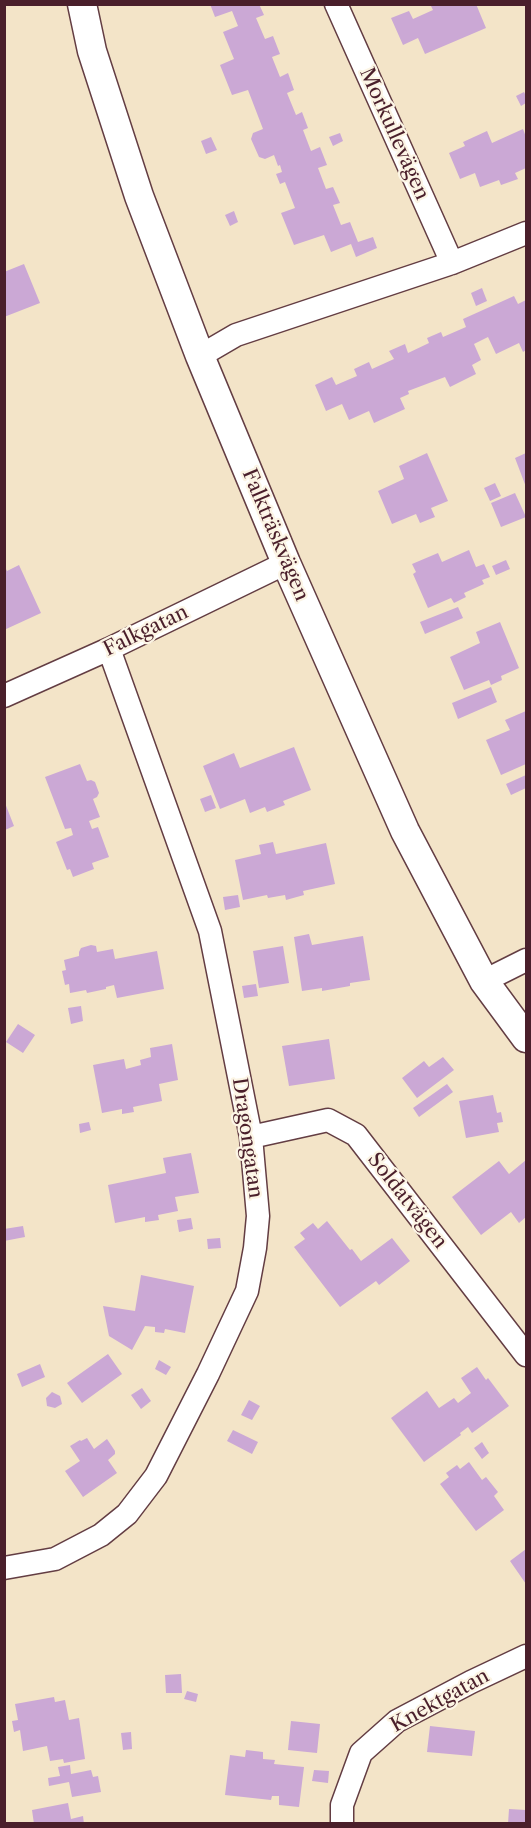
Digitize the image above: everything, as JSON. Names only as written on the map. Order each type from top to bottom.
[{"type":"street","name":"Falkträskvägen","points":[[82,4],[92,51],[140,196],[200,356],[286,563],[405,831],[484,981],[526,1038]]},
{"type":"street","name":"Morkullevägen","points":[[336,4],[452,263]]},
{"type":"street","points":[[200,356],[236,335],[452,263],[526,232]]},
{"type":"street","name":"Falkgatan","points":[[4,696],[109,649],[286,563]]},
{"type":"street","name":"Dragongatan","points":[[4,1568],[55,1559],[101,1535],[127,1514],[156,1476],[208,1374],[247,1291],[255,1248],[258,1216],[252,1137],[210,931],[109,649]]},
{"type":"street","points":[[484,981],[526,960]]},
{"type":"street","name":"Soldatvägen","points":[[252,1137],[328,1120],[356,1135],[526,1355]]},
{"type":"street","name":"Knektgatan","points":[[342,1824],[342,1805],[361,1753],[397,1721],[526,1656]]},
{"type":"building","points":[[210,4],[259,4],[264,15],[256,18],[265,39],[273,36],[280,54],[272,57],[280,77],[288,73],[294,90],[287,93],[296,115],[302,112],[308,128],[303,130],[311,151],[320,147],[327,165],[318,168],[326,189],[333,187],[340,203],[333,205],[341,225],[350,222],[358,242],[373,237],[377,248],[356,257],[351,244],[331,252],[324,235],[294,245],[281,213],[295,208],[285,182],[280,184],[276,174],[282,172],[280,165],[278,166],[274,155],[265,159],[259,157],[251,139],[253,133],[263,129],[248,90],[232,95],[220,65],[234,59],[223,32],[238,26],[232,11],[215,17]]},
{"type":"building","points":[[430,4],[476,4],[486,28],[425,54],[418,38],[403,45],[391,18],[409,11],[413,19],[433,10]]},
{"type":"building","points":[[524,92],[526,103],[521,106],[516,96]]},
{"type":"building","points":[[523,129],[526,137],[526,168],[515,173],[518,179],[501,185],[499,180],[480,187],[475,173],[460,179],[449,153],[465,146],[463,142],[487,131],[492,143]]},
{"type":"building","points":[[340,133],[343,141],[333,146],[329,137]]},
{"type":"building","points":[[211,137],[217,150],[206,154],[201,141]]},
{"type":"building","points":[[234,211],[238,222],[230,226],[225,215]]},
{"type":"building","points":[[24,264],[40,303],[4,317],[4,272]]},
{"type":"building","points":[[482,288],[487,301],[476,306],[471,293]]},
{"type":"building","points":[[514,296],[518,304],[526,300],[526,350],[523,352],[519,343],[496,354],[488,337],[474,344],[481,360],[472,365],[476,374],[450,387],[445,377],[408,391],[409,394],[400,398],[405,409],[374,423],[369,411],[349,420],[342,404],[326,411],[315,385],[332,377],[336,385],[357,376],[354,369],[369,362],[372,369],[394,359],[389,351],[405,344],[408,353],[429,343],[427,338],[441,332],[443,337],[466,327],[463,319]]},
{"type":"building","points":[[427,453],[448,501],[431,508],[435,517],[420,523],[416,514],[392,524],[378,491],[404,479],[399,466]]},
{"type":"building","points":[[526,453],[526,487],[515,458]]},
{"type":"building","points":[[495,483],[501,496],[490,501],[484,488]]},
{"type":"building","points":[[515,493],[526,517],[501,527],[491,503]]},
{"type":"building","points":[[469,550],[476,567],[484,564],[490,577],[482,580],[484,584],[464,593],[466,597],[454,603],[451,598],[428,608],[413,574],[416,572],[412,564],[438,553],[442,562]]},
{"type":"building","points":[[506,560],[510,569],[496,575],[492,566]]},
{"type":"building","points":[[4,565],[7,571],[19,565],[41,613],[4,630]]},
{"type":"building","points":[[458,607],[463,618],[425,634],[420,622]]},
{"type":"building","points":[[500,622],[519,668],[501,676],[502,680],[491,685],[489,680],[464,690],[450,657],[480,643],[476,632]]},
{"type":"building","points":[[491,687],[497,702],[458,719],[452,703]]},
{"type":"building","points":[[526,711],[526,764],[501,775],[486,740],[510,730],[505,720]]},
{"type":"building","points":[[294,747],[311,790],[283,801],[285,805],[267,812],[265,807],[250,813],[245,799],[220,809],[203,766],[234,753],[240,768]]},
{"type":"building","points":[[80,764],[87,781],[95,782],[99,793],[93,799],[100,817],[89,821],[92,829],[98,827],[109,857],[92,863],[94,869],[73,877],[70,869],[67,870],[56,842],[73,835],[71,828],[65,829],[45,777]]},
{"type":"building","points":[[526,775],[526,788],[511,795],[506,784]]},
{"type":"building","points":[[211,795],[216,808],[205,812],[200,799]]},
{"type":"building","points":[[5,803],[14,826],[5,830]]},
{"type":"building","points":[[273,842],[276,854],[326,843],[335,884],[303,891],[304,895],[286,900],[285,895],[268,898],[267,895],[243,900],[235,860],[261,854],[259,845]]},
{"type":"building","points":[[238,895],[240,907],[225,910],[223,897]]},
{"type":"building","points":[[309,934],[312,945],[363,936],[370,980],[322,991],[322,988],[302,991],[294,937]]},
{"type":"building","points":[[96,946],[97,952],[113,949],[115,959],[157,951],[164,989],[117,998],[114,985],[87,993],[86,990],[70,993],[69,984],[65,985],[62,971],[66,970],[64,960],[79,956],[81,948]]},
{"type":"building","points":[[283,946],[289,983],[259,988],[253,951]]},
{"type":"building","points":[[256,984],[258,996],[244,998],[242,986]]},
{"type":"building","points":[[81,1006],[83,1021],[71,1024],[68,1008]]},
{"type":"building","points":[[18,1024],[35,1035],[23,1053],[6,1042]]},
{"type":"building","points":[[329,1039],[335,1079],[289,1086],[282,1046]]},
{"type":"building","points":[[172,1044],[178,1080],[159,1084],[162,1101],[133,1107],[134,1112],[122,1114],[122,1109],[102,1113],[93,1065],[124,1059],[126,1069],[141,1065],[140,1060],[151,1057],[150,1048]]},
{"type":"building","points":[[443,1057],[454,1070],[417,1098],[402,1078],[424,1061],[429,1067]]},
{"type":"building","points":[[447,1084],[453,1092],[419,1117],[413,1108]]},
{"type":"building","points":[[493,1095],[497,1113],[501,1112],[503,1122],[497,1123],[499,1132],[466,1138],[459,1101]]},
{"type":"building","points":[[89,1122],[91,1130],[80,1133],[79,1124]]},
{"type":"building","points":[[191,1153],[199,1193],[175,1197],[178,1211],[158,1215],[159,1220],[145,1222],[145,1217],[115,1223],[108,1185],[166,1173],[163,1158]]},
{"type":"building","points":[[526,1160],[526,1217],[519,1223],[511,1212],[481,1235],[452,1197],[499,1161],[509,1174]]},
{"type":"building","points":[[191,1218],[193,1229],[179,1232],[177,1220]]},
{"type":"building","points":[[327,1221],[361,1261],[392,1238],[410,1261],[379,1285],[376,1281],[340,1307],[294,1247],[305,1239],[300,1233],[313,1223],[318,1229]]},
{"type":"building","points":[[23,1226],[25,1237],[4,1241],[4,1229]]},
{"type":"building","points":[[220,1238],[221,1248],[208,1249],[207,1239]]},
{"type":"building","points":[[141,1275],[194,1286],[185,1333],[165,1329],[164,1333],[155,1332],[155,1327],[145,1326],[132,1350],[109,1336],[103,1306],[135,1311]]},
{"type":"building","points":[[108,1354],[122,1374],[82,1403],[67,1383]]},
{"type":"building","points":[[159,1360],[171,1367],[166,1375],[155,1369]]},
{"type":"building","points":[[40,1364],[45,1377],[22,1387],[17,1374]]},
{"type":"building","points":[[477,1367],[509,1406],[472,1433],[468,1427],[460,1433],[461,1435],[424,1462],[391,1418],[427,1391],[439,1408],[454,1398],[458,1403],[471,1393],[461,1378]]},
{"type":"building","points":[[142,1388],[151,1401],[141,1409],[131,1395]]},
{"type":"building","points":[[52,1392],[60,1396],[62,1404],[55,1408],[47,1406],[46,1398]]},
{"type":"building","points":[[249,1400],[260,1406],[252,1420],[241,1415]]},
{"type":"building","points":[[233,1430],[258,1442],[252,1454],[227,1441]]},
{"type":"building","points":[[87,1438],[94,1449],[107,1439],[115,1451],[115,1454],[108,1460],[117,1473],[83,1497],[65,1471],[80,1461],[70,1446]]},
{"type":"building","points":[[482,1442],[489,1453],[482,1459],[474,1448]]},
{"type":"building","points":[[469,1462],[482,1480],[486,1477],[498,1492],[494,1496],[504,1510],[476,1531],[440,1484],[449,1477],[446,1473],[457,1465],[460,1469]]},
{"type":"building","points":[[526,1549],[526,1584],[510,1561]]},
{"type":"building","points":[[181,1674],[182,1693],[166,1693],[165,1675]]},
{"type":"building","points":[[187,1691],[198,1694],[196,1702],[184,1699]]},
{"type":"building","points":[[54,1697],[55,1702],[65,1700],[69,1720],[79,1718],[85,1759],[64,1763],[63,1759],[50,1761],[47,1746],[23,1751],[20,1730],[14,1732],[12,1721],[18,1720],[15,1704]]},
{"type":"building","points":[[291,1721],[320,1724],[317,1753],[288,1750]]},
{"type":"building","points":[[430,1726],[475,1731],[472,1756],[427,1752]]},
{"type":"building","points":[[131,1732],[132,1749],[123,1750],[121,1733]]},
{"type":"building","points":[[246,1750],[263,1752],[263,1759],[275,1760],[274,1764],[304,1767],[299,1807],[279,1805],[279,1796],[272,1796],[271,1800],[225,1795],[230,1755],[245,1757]]},
{"type":"building","points":[[70,1765],[71,1774],[91,1770],[93,1777],[98,1776],[101,1792],[72,1797],[69,1782],[49,1786],[48,1778],[60,1776],[58,1767]]},
{"type":"building","points":[[314,1770],[329,1771],[328,1783],[312,1781]]},
{"type":"building","points":[[68,1803],[71,1819],[83,1816],[84,1824],[34,1824],[32,1810]]},
{"type":"building","points":[[509,1809],[526,1810],[526,1824],[508,1824]]}]
